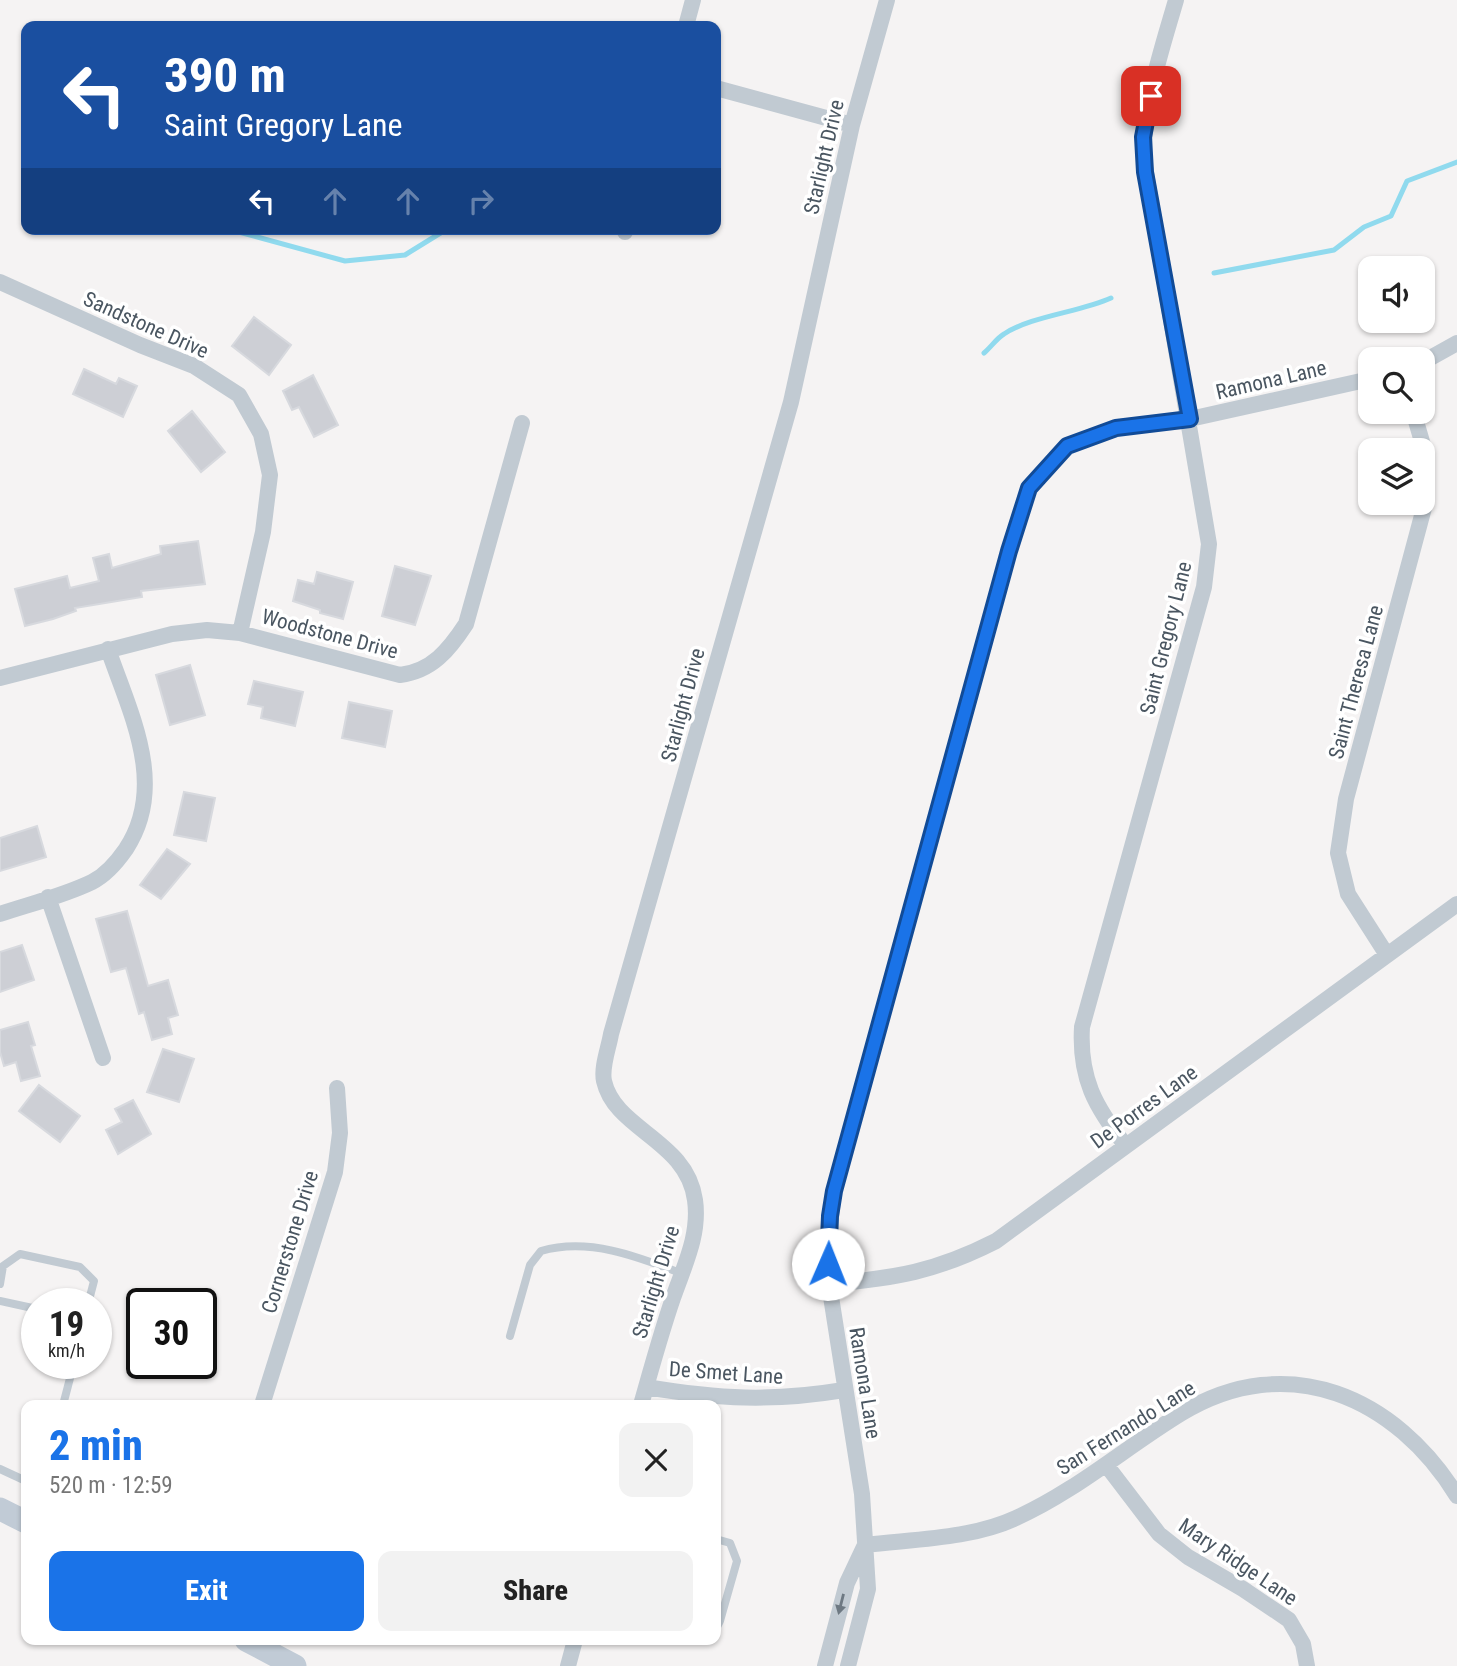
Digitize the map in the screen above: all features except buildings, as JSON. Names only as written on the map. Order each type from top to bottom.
[{"type":"main road","points":[[0,1509],[21,1520]]},
{"type":"main road","points":[[255,1645],[295,1666]]},
{"type":"street","points":[[687,21],[693,0]]},
{"type":"street","name":"Starlight Drive","points":[[642,1400],[683,1274],[695,1229],[696,1202],[691,1181],[679,1160],[617,1105],[603,1078],[611,1034],[791,402],[852,125],[887,0]]},
{"type":"street","name":"Saint Gregory Lane","points":[[1126,1146],[1089,1089],[1081,1052],[1082,1027],[1204,587],[1209,544],[1190,419],[1145,172],[1143,137],[1158,64],[1176,0]]},
{"type":"street","points":[[721,89],[852,125]]},
{"type":"street","name":"Sandstone Drive","points":[[0,282],[140,345],[194,366],[239,395],[261,433],[270,475],[263,532],[240,633]]},
{"type":"street","points":[[1435,355],[1457,343]]},
{"type":"street","name":"Ramona Lane","points":[[848,1666],[868,1589],[862,1494],[829,1284],[828,1242],[834,1191],[1009,551],[1029,488],[1067,446],[1116,428],[1190,419],[1358,382]]},
{"type":"street","name":"Woodstone Drive","points":[[0,678],[172,634],[207,630],[240,633],[400,675],[418,673],[432,665],[451,647],[466,624],[522,423]]},
{"type":"street","name":"Saint Theresa Lane","points":[[1387,955],[1348,894],[1338,853],[1346,799],[1424,508],[1423,445],[1417,424]]},
{"type":"street","points":[[0,915],[93,882],[116,864],[134,838],[143,809],[147,775],[140,743],[108,649]]},
{"type":"street","points":[[48,897],[103,1058]]},
{"type":"street","name":"De Porres Lane","points":[[829,1284],[914,1274],[958,1260],[996,1241],[1457,904]]},
{"type":"street","name":"Cornerstone Drive","points":[[264,1400],[335,1172],[340,1133],[337,1088]]},
{"type":"street","name":"San Fernando Lane","points":[[865,1545],[981,1530],[1016,1518],[1107,1466],[1184,1412],[1244,1388],[1291,1383],[1349,1396],[1391,1421],[1426,1455],[1457,1496]]},
{"type":"street","name":"De Smet Lane","points":[[646,1387],[740,1399],[792,1398],[844,1390]]},
{"type":"street","name":"Mary Ridge Lane","points":[[1107,1466],[1159,1534],[1188,1557],[1289,1620],[1303,1644],[1307,1666]]},
{"type":"street","name":"Ramona Lane","points":[[825,1666],[847,1583],[865,1545]]},
{"type":"street","points":[[834,1635],[855,1641]]},
{"type":"street","points":[[568,1666],[574,1645]]},
{"type":"lane","points":[[510,1336],[530,1265],[541,1251],[577,1246],[631,1254],[683,1274]]},
{"type":"lane","points":[[0,1284],[3,1266],[20,1254],[80,1267],[94,1281],[92,1288]]},
{"type":"lane","points":[[0,1301],[21,1306]]},
{"type":"lane","points":[[64,1400],[70,1379]]},
{"type":"lane","points":[[0,1469],[21,1479]]},
{"type":"lane","points":[[721,1540],[730,1543],[737,1561],[721,1617]]},
{"type":"waterway","points":[[1214,273],[1334,250],[1364,227],[1391,216],[1407,181],[1457,162]]},
{"type":"waterway","points":[[250,235],[345,261],[405,255],[437,235]]},
{"type":"waterway","points":[[984,353],[1001,336],[1015,328],[1111,298]]},
{"type":"route","points":[[828,1264],[834,1191],[1009,551],[1029,488],[1067,446],[1116,428],[1190,419],[1145,172],[1143,137],[1151,96]]}]
